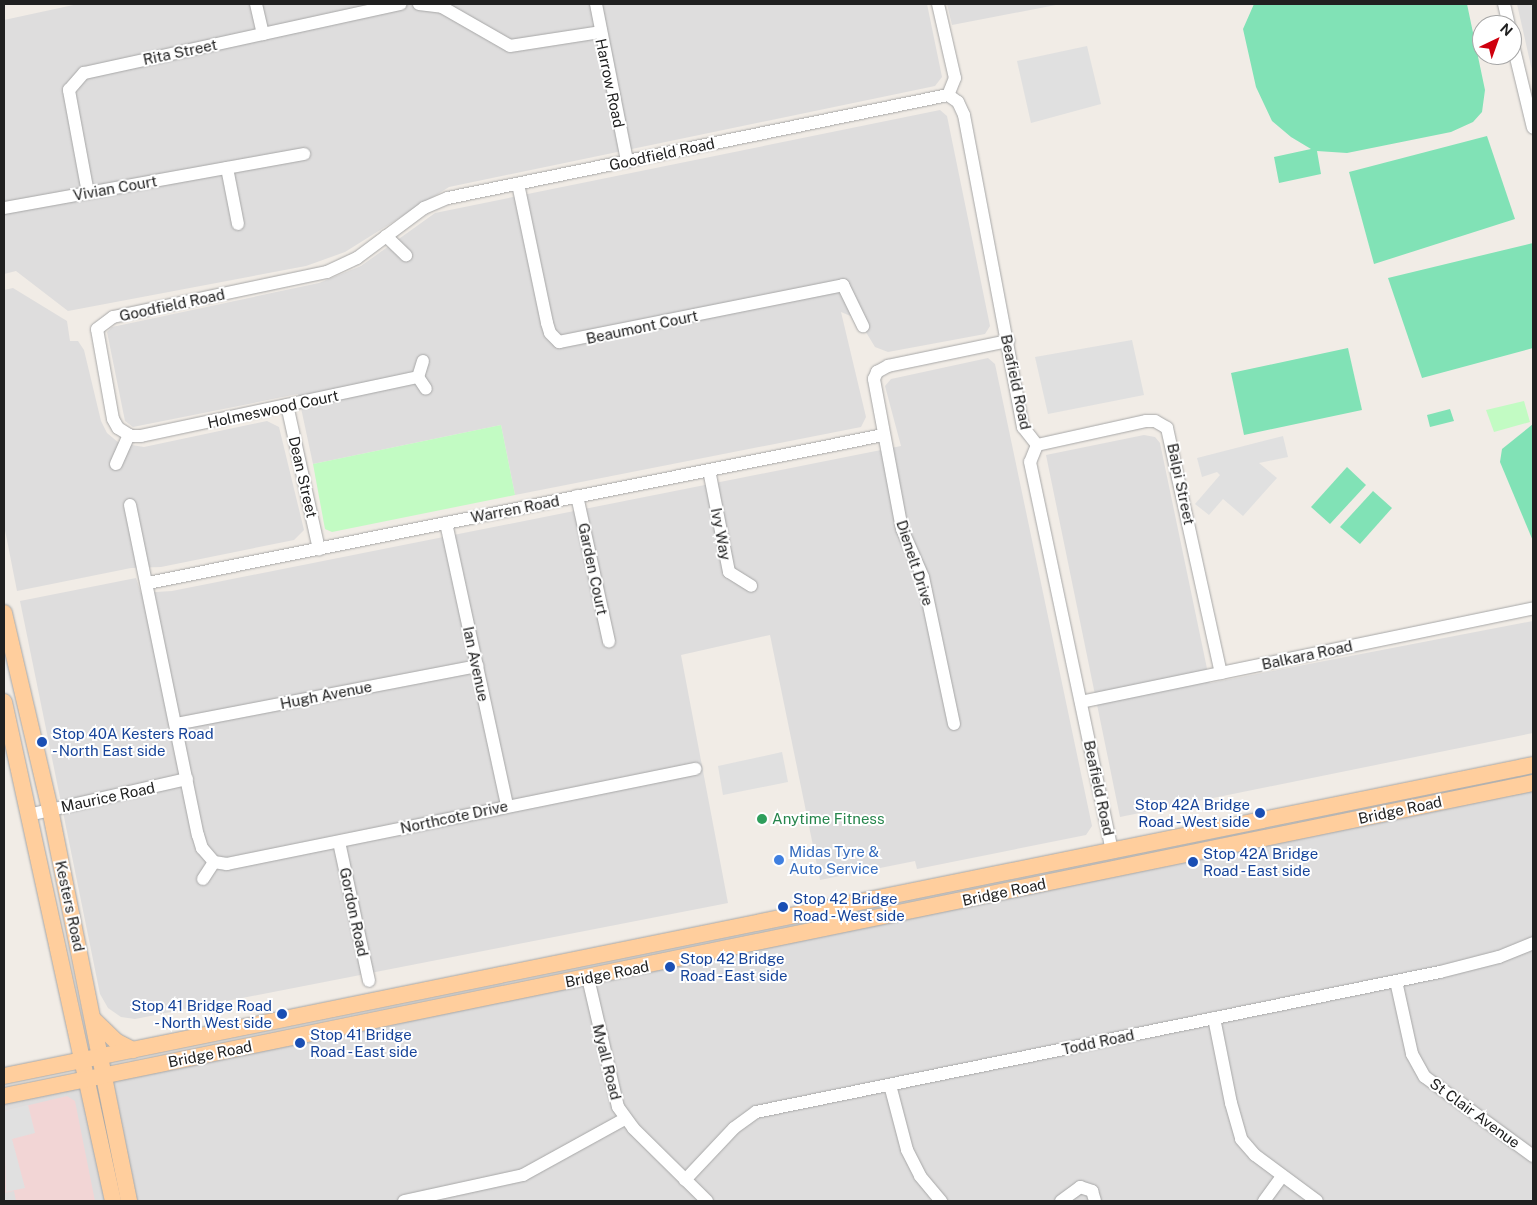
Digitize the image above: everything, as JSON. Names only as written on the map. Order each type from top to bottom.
[{"type":"main road","name":"Kesters Road","points":[[4,613],[50,809],[129,1201]]},
{"type":"main road","name":"Kesters Road","points":[[4,702],[113,1201]]},
{"type":"main road","name":"Bridge Road","points":[[4,1076],[1533,764]]},
{"type":"main road","name":"Bridge Road","points":[[4,1096],[588,978],[1533,783]]},
{"type":"main road","points":[[1112,850],[1116,869]]},
{"type":"main road","points":[[583,958],[588,978]]},
{"type":"main road","points":[[94,1020],[118,1042],[133,1050]]},
{"type":"street","points":[[256,4],[263,34]]},
{"type":"street","name":"Rita Street","points":[[88,193],[69,90],[84,73],[401,4]]},
{"type":"street","points":[[419,4],[442,7],[510,46],[600,32]]},
{"type":"street","name":"Harrow Road","points":[[596,4],[627,161]]},
{"type":"street","points":[[938,4],[955,78],[948,95]]},
{"type":"street","points":[[1518,65],[1533,128]]},
{"type":"street","name":"Goodfield Road","points":[[128,435],[118,428],[113,419],[96,339],[97,329],[113,317],[327,272],[357,258],[432,204],[518,184],[948,95]]},
{"type":"street","name":"Beafield Road","points":[[948,95],[961,106],[964,116],[1023,427],[1037,445],[1030,462],[1112,850]]},
{"type":"street","name":"Vivian Court","points":[[4,208],[304,154]]},
{"type":"street","points":[[227,168],[238,224]]},
{"type":"street","name":"Beaumont Court","points":[[518,184],[547,323],[554,339],[560,342],[843,285],[863,326]]},
{"type":"street","points":[[386,236],[406,255]]},
{"type":"street","name":"Dienelt Drive","points":[[954,724],[925,586],[902,528],[874,390],[877,372],[888,366],[1008,341]]},
{"type":"street","points":[[423,361],[418,377],[426,389]]},
{"type":"street","name":"Holmeswood Court","points":[[128,435],[141,436],[418,377]]},
{"type":"street","name":"Dean Street","points":[[286,405],[319,549]]},
{"type":"street","name":"Balpi Street","points":[[1037,445],[1146,422],[1156,421],[1167,428],[1221,673]]},
{"type":"street","points":[[116,464],[128,435]]},
{"type":"street","name":"Warren Road","points":[[148,583],[883,435]]},
{"type":"street","name":"Ivy Way","points":[[709,470],[728,572],[751,586]]},
{"type":"street","name":"Garden Court","points":[[577,496],[609,642]]},
{"type":"street","points":[[130,505],[148,583],[202,848],[214,862],[203,879]]},
{"type":"street","name":"Ian Avenue","points":[[446,523],[507,806]]},
{"type":"street","name":"Balkara Road","points":[[1081,702],[1533,608]]},
{"type":"street","name":"Hugh Avenue","points":[[176,724],[477,666]]},
{"type":"street","name":"Northcote Drive","points":[[214,862],[227,864],[695,769]]},
{"type":"street","name":"Maurice Road","points":[[28,815],[187,779]]},
{"type":"street","name":"Gordon Road","points":[[339,842],[369,982]]},
{"type":"street","name":"Todd Road","points":[[685,1180],[730,1132],[751,1114],[1396,981],[1493,959],[1533,943]]},
{"type":"street","name":"Myall Road","points":[[588,978],[612,1089],[625,1119],[707,1201]]},
{"type":"street","name":"St Clair Avenue","points":[[1396,981],[1412,1054],[1425,1077],[1533,1156]]},
{"type":"street","points":[[1214,1018],[1231,1103],[1242,1139],[1255,1155],[1317,1201]]},
{"type":"street","points":[[890,1084],[907,1150],[920,1176],[941,1201]]},
{"type":"street","points":[[404,1201],[523,1175],[625,1119]]},
{"type":"street","points":[[1264,1201],[1282,1176]]},
{"type":"street","points":[[1062,1201],[1080,1187],[1092,1191],[1095,1201]]},
{"type":"shaded area","points":[[78,4],[927,4],[942,77],[935,86],[449,187],[345,252],[306,266],[68,311],[16,271],[4,274],[4,20]]},
{"type":"shaded area","points":[[947,4],[1061,4],[952,25]]},
{"type":"shaded area","points":[[1517,4],[1533,4],[1533,73],[1522,26],[1522,15],[1519,15]]},
{"type":"shaded area","points":[[1087,46],[1101,104],[1031,123],[1017,61]]},
{"type":"shaded area","points":[[940,110],[947,116],[990,326],[985,334],[888,352],[875,347],[858,319],[841,312],[866,417],[861,427],[515,495],[501,425],[313,464],[298,394],[133,427],[125,421],[107,332],[112,327],[319,283],[361,266],[435,213]]},
{"type":"shaded area","points":[[13,288],[67,321],[70,341],[78,341],[84,350],[101,421],[107,433],[119,443],[144,447],[267,421],[279,427],[304,530],[294,540],[161,567],[131,568],[17,591],[4,525],[4,290]]},
{"type":"shaded area","points":[[1132,340],[1144,395],[1048,414],[1035,357]]},
{"type":"shaded area","points":[[988,358],[995,364],[1092,826],[1086,835],[917,869],[915,861],[820,880],[770,635],[681,655],[728,903],[135,1019],[121,1017],[108,1008],[100,994],[20,601],[136,578],[141,593],[172,591],[901,446],[885,386],[891,379]]},
{"type":"shaded area","points":[[1144,435],[1155,437],[1160,443],[1210,683],[1533,621],[1533,733],[1120,817],[1046,455]]},
{"type":"shaded area","points":[[1283,436],[1288,457],[1259,463],[1277,478],[1243,516],[1223,499],[1209,515],[1195,504],[1220,475],[1217,472],[1202,477],[1197,458]]},
{"type":"shaded area","points":[[782,752],[788,782],[723,795],[718,766]]},
{"type":"shaded area","points":[[1533,783],[1533,1201],[4,1201],[4,1096]]},
{"type":"shaded area","points":[[67,1096],[75,1101],[95,1201],[16,1201],[14,1191],[4,1193],[4,1111]]},
{"type":"shaded area","points":[[28,1105],[35,1133],[12,1139],[25,1188],[6,1192],[4,1111]]},
{"type":"green space","points":[[1254,4],[1467,4],[1472,28],[1472,65],[1480,65],[1485,90],[1482,112],[1473,122],[1451,132],[1347,153],[1317,151],[1321,174],[1279,183],[1274,157],[1311,149],[1291,137],[1272,121],[1256,87],[1243,29]]},
{"type":"green space","points":[[1487,136],[1515,219],[1374,264],[1349,172]]},
{"type":"green space","points":[[1533,243],[1533,348],[1422,378],[1388,278]]},
{"type":"green space","points":[[1348,348],[1362,410],[1244,435],[1231,373]]},
{"type":"green space","points":[[1524,401],[1530,422],[1494,432],[1486,410]]},
{"type":"green space","points":[[1450,409],[1454,421],[1430,427],[1427,415]]},
{"type":"green space","points":[[1533,424],[1533,541],[1500,462],[1502,449]]},
{"type":"green space","points":[[501,425],[515,495],[332,532],[325,529],[313,464]]},
{"type":"green space","points":[[1347,467],[1366,485],[1330,524],[1311,507]]},
{"type":"green space","points":[[1373,491],[1392,508],[1360,544],[1340,527]]},
{"type":"place","name":"Stop 40A Kesters Road - North East side","points":[[42,742]]},
{"type":"place","name":"Stop 42A Bridge Road - West side","points":[[1260,813]]},
{"type":"place","name":"Anytime Fitness","points":[[762,819]]},
{"type":"place","name":"Midas Tyre & Auto Service","points":[[779,860]]},
{"type":"place","name":"Stop 42A Bridge Road - East side","points":[[1193,862]]},
{"type":"place","name":"Stop 42 Bridge Road - West side","points":[[783,907]]},
{"type":"place","name":"Stop 42 Bridge Road - East side","points":[[670,967]]},
{"type":"place","name":"Stop 41 Bridge Road - North West side","points":[[282,1014]]},
{"type":"place","name":"Stop 41 Bridge Road - East side","points":[[300,1043]]}]
